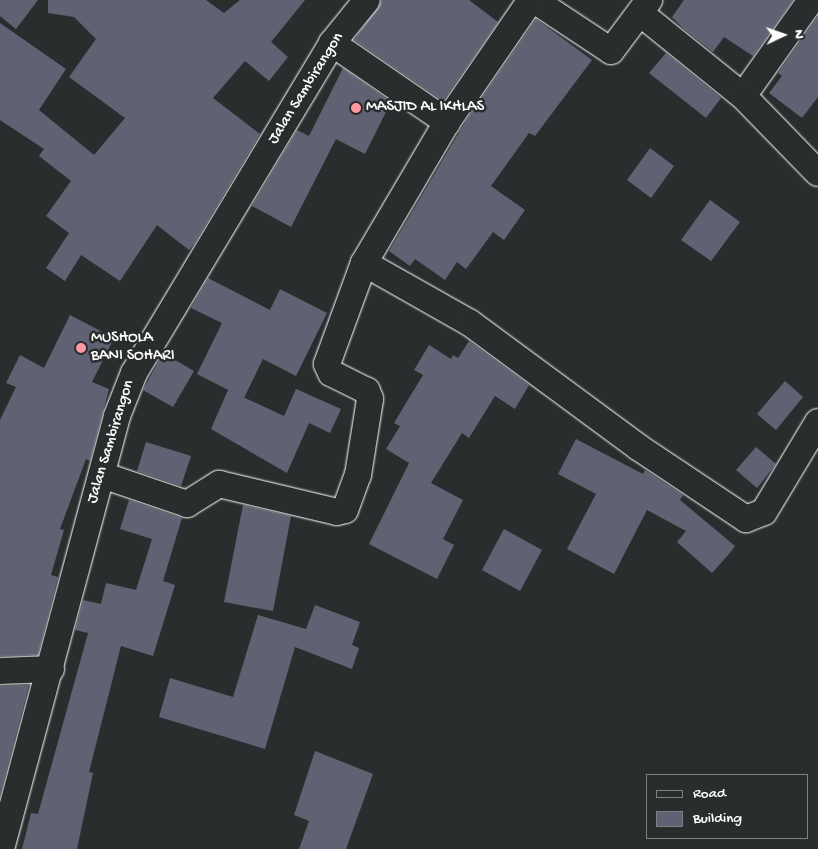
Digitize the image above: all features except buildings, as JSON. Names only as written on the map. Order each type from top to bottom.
[{"type":"street","name":"Jalan Sambirangon","points":[[1,849],[102,475],[134,373],[332,43],[367,0]]},
{"type":"street","points":[[102,475],[187,504],[219,484],[337,512],[345,510],[360,465],[370,399],[367,391],[331,373],[327,364],[364,263],[447,122],[533,0],[608,50],[615,48],[644,6],[743,96],[818,173]]},
{"type":"street","points":[[743,96],[811,0]]},
{"type":"street","points":[[332,43],[447,122]]},
{"type":"street","points":[[364,263],[470,323],[638,447],[746,519],[764,512],[818,422]]},
{"type":"street","points":[[0,671],[51,669]]},
{"type":"place","name":"MASJID AL IKHLAS","points":[[356,108]]},
{"type":"place","name":"MUSHOLA BANI SOHARI","points":[[81,348]]}]
